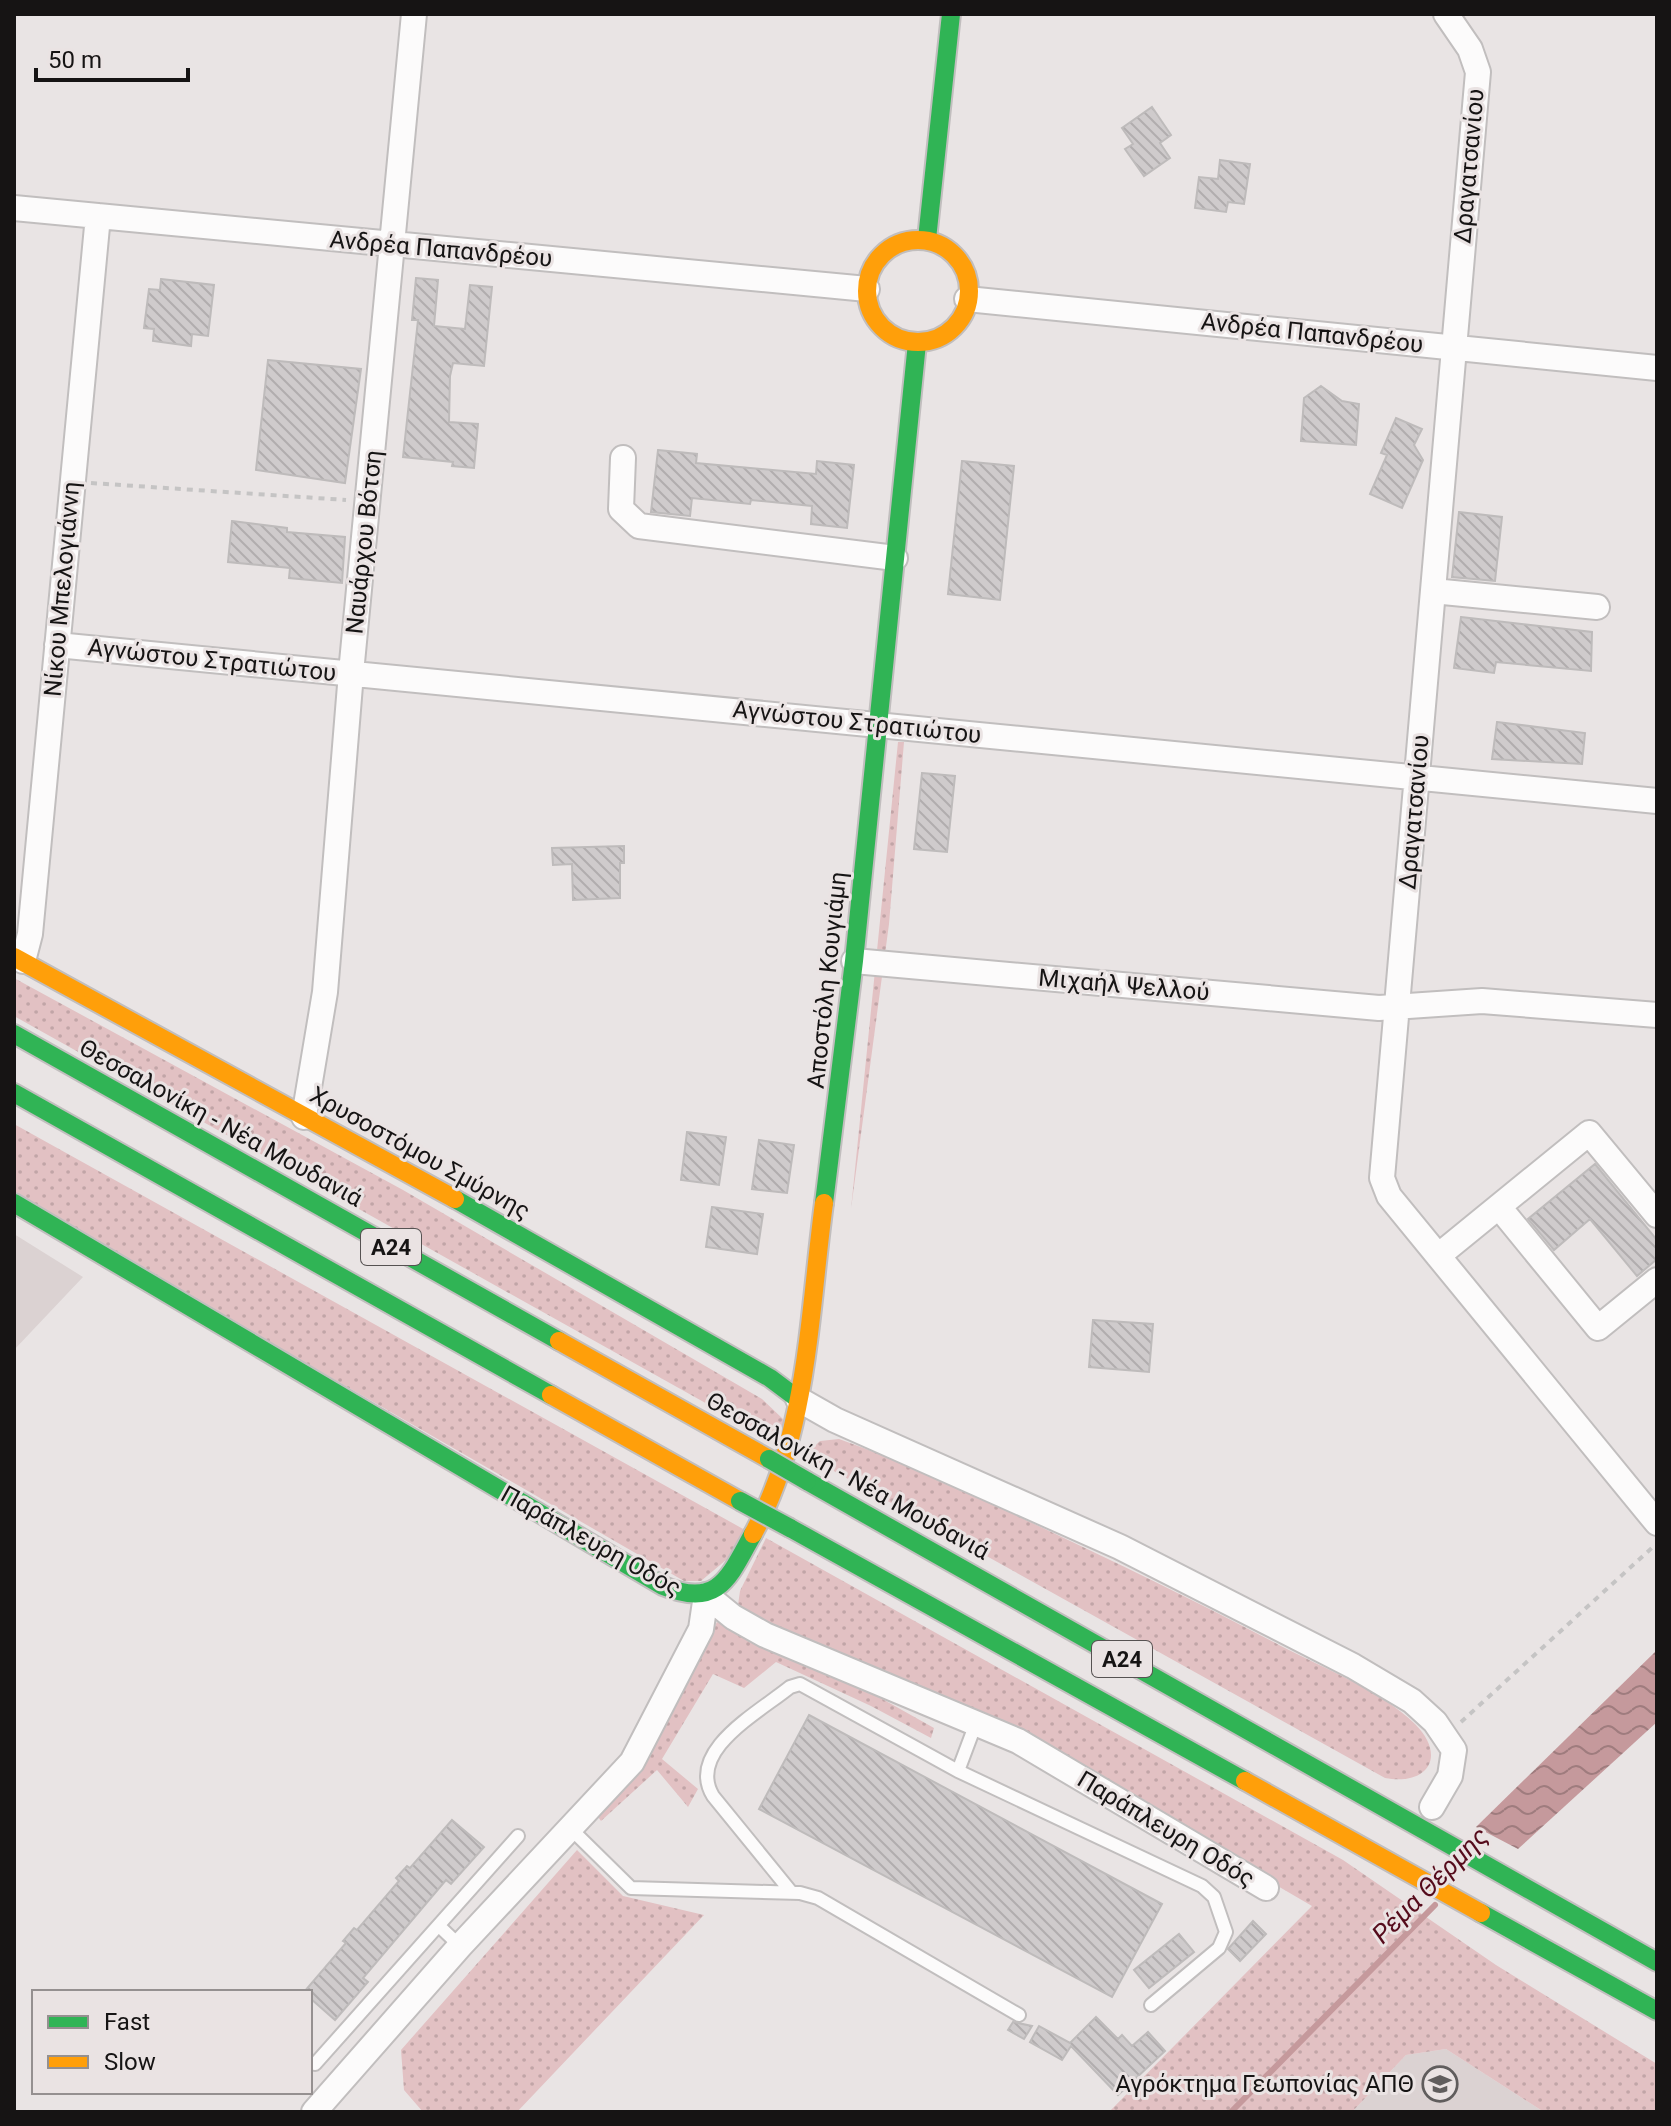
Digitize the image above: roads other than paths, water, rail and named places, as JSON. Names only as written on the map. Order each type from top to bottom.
[{"type":"main road","points":[[927,239],[951,14]]},
{"type":"main road","points":[[914,238],[927,239],[940,242],[956,254],[966,276],[967,299],[953,328],[936,340],[917,343],[894,338],[884,331],[871,310],[867,289],[873,269],[885,252],[914,238]]},
{"type":"main road","name":"Αποστόλη Κουγιάμη","points":[[706,1595],[727,1580],[774,1495],[796,1421],[854,961],[917,343]]},
{"type":"main road","name":"Χρυσοστόμου Σμύρνης","points":[[18,959],[539,1245],[770,1378],[798,1399]]},
{"type":"main road","name":"Θεσσαλονίκη - Νέα Μουδανιά","points":[[14,1034],[1657,1962]]},
{"type":"main road","name":"Α24","points":[[14,1093],[1657,2011]]},
{"type":"main road","name":"Παράπλευρη Οδός","points":[[14,1203],[653,1581],[691,1597],[706,1595]]},
{"type":"main road","points":[[770,1378],[806,1349]]},
{"type":"main road","points":[[1595,1976],[1657,2024]]},
{"type":"street","name":"Ναυάρχου Βότση","points":[[304,1117],[325,992],[351,673],[395,244],[414,14]]},
{"type":"street","name":"Δραγατσανίου","points":[[1446,14],[1470,49],[1478,72],[1382,1178],[1389,1196],[1657,1523]]},
{"type":"street","name":"Ανδρέα Παπανδρέου","points":[[14,208],[867,289]]},
{"type":"street","name":"Νίκου Μπελογιάννη","points":[[18,959],[30,934],[98,216]]},
{"type":"street","name":"Ανδρέα Παπανδρέου","points":[[967,299],[1657,368]]},
{"type":"street","points":[[623,458],[621,509],[639,526],[895,558]]},
{"type":"street","points":[[1433,591],[1597,607]]},
{"type":"street","name":"Αγνώστου Στρατιώτου","points":[[57,645],[1657,801]]},
{"type":"street","name":"Μιχαήλ Ψελλού","points":[[854,961],[1395,1008],[1482,1001],[1657,1015]]},
{"type":"street","points":[[1438,1256],[1589,1133],[1657,1215]]},
{"type":"street","points":[[1499,1207],[1598,1328],[1657,1280]]},
{"type":"street","points":[[798,1399],[835,1420],[1120,1547],[1353,1666],[1412,1701],[1446,1735],[1454,1750],[1455,1762],[1432,1807]]},
{"type":"street","points":[[314,2112],[460,1946],[632,1762],[647,1740],[701,1629],[706,1595]]},
{"type":"street","name":"Παράπλευρη Οδός","points":[[706,1595],[733,1617],[765,1635],[1018,1741],[1266,1888]]},
{"type":"lane","points":[[792,1893],[713,1796],[706,1784],[705,1770],[718,1746],[790,1687],[805,1685],[958,1771],[1202,1886],[1214,1897],[1226,1932],[1219,1948],[1151,2005]]},
{"type":"lane","points":[[958,1771],[976,1723]]},
{"type":"lane","points":[[569,1827],[631,1888],[792,1893],[818,1898],[1019,2015]]},
{"type":"lane","points":[[315,2064],[518,1836]]},
{"type":"lane","points":[[439,1926],[460,1946]]},
{"type":"water","points":[[1657,1650],[1657,1722],[1518,1849],[1476,1827]]},
{"type":"waterway","name":"Ρέμα Θέρμης","points":[[1231,2112],[1435,1905]]},
{"type":"place","name":"Αγρόκτημα Γεωπονίας ΑΠΘ","points":[[1440,2084]]}]
